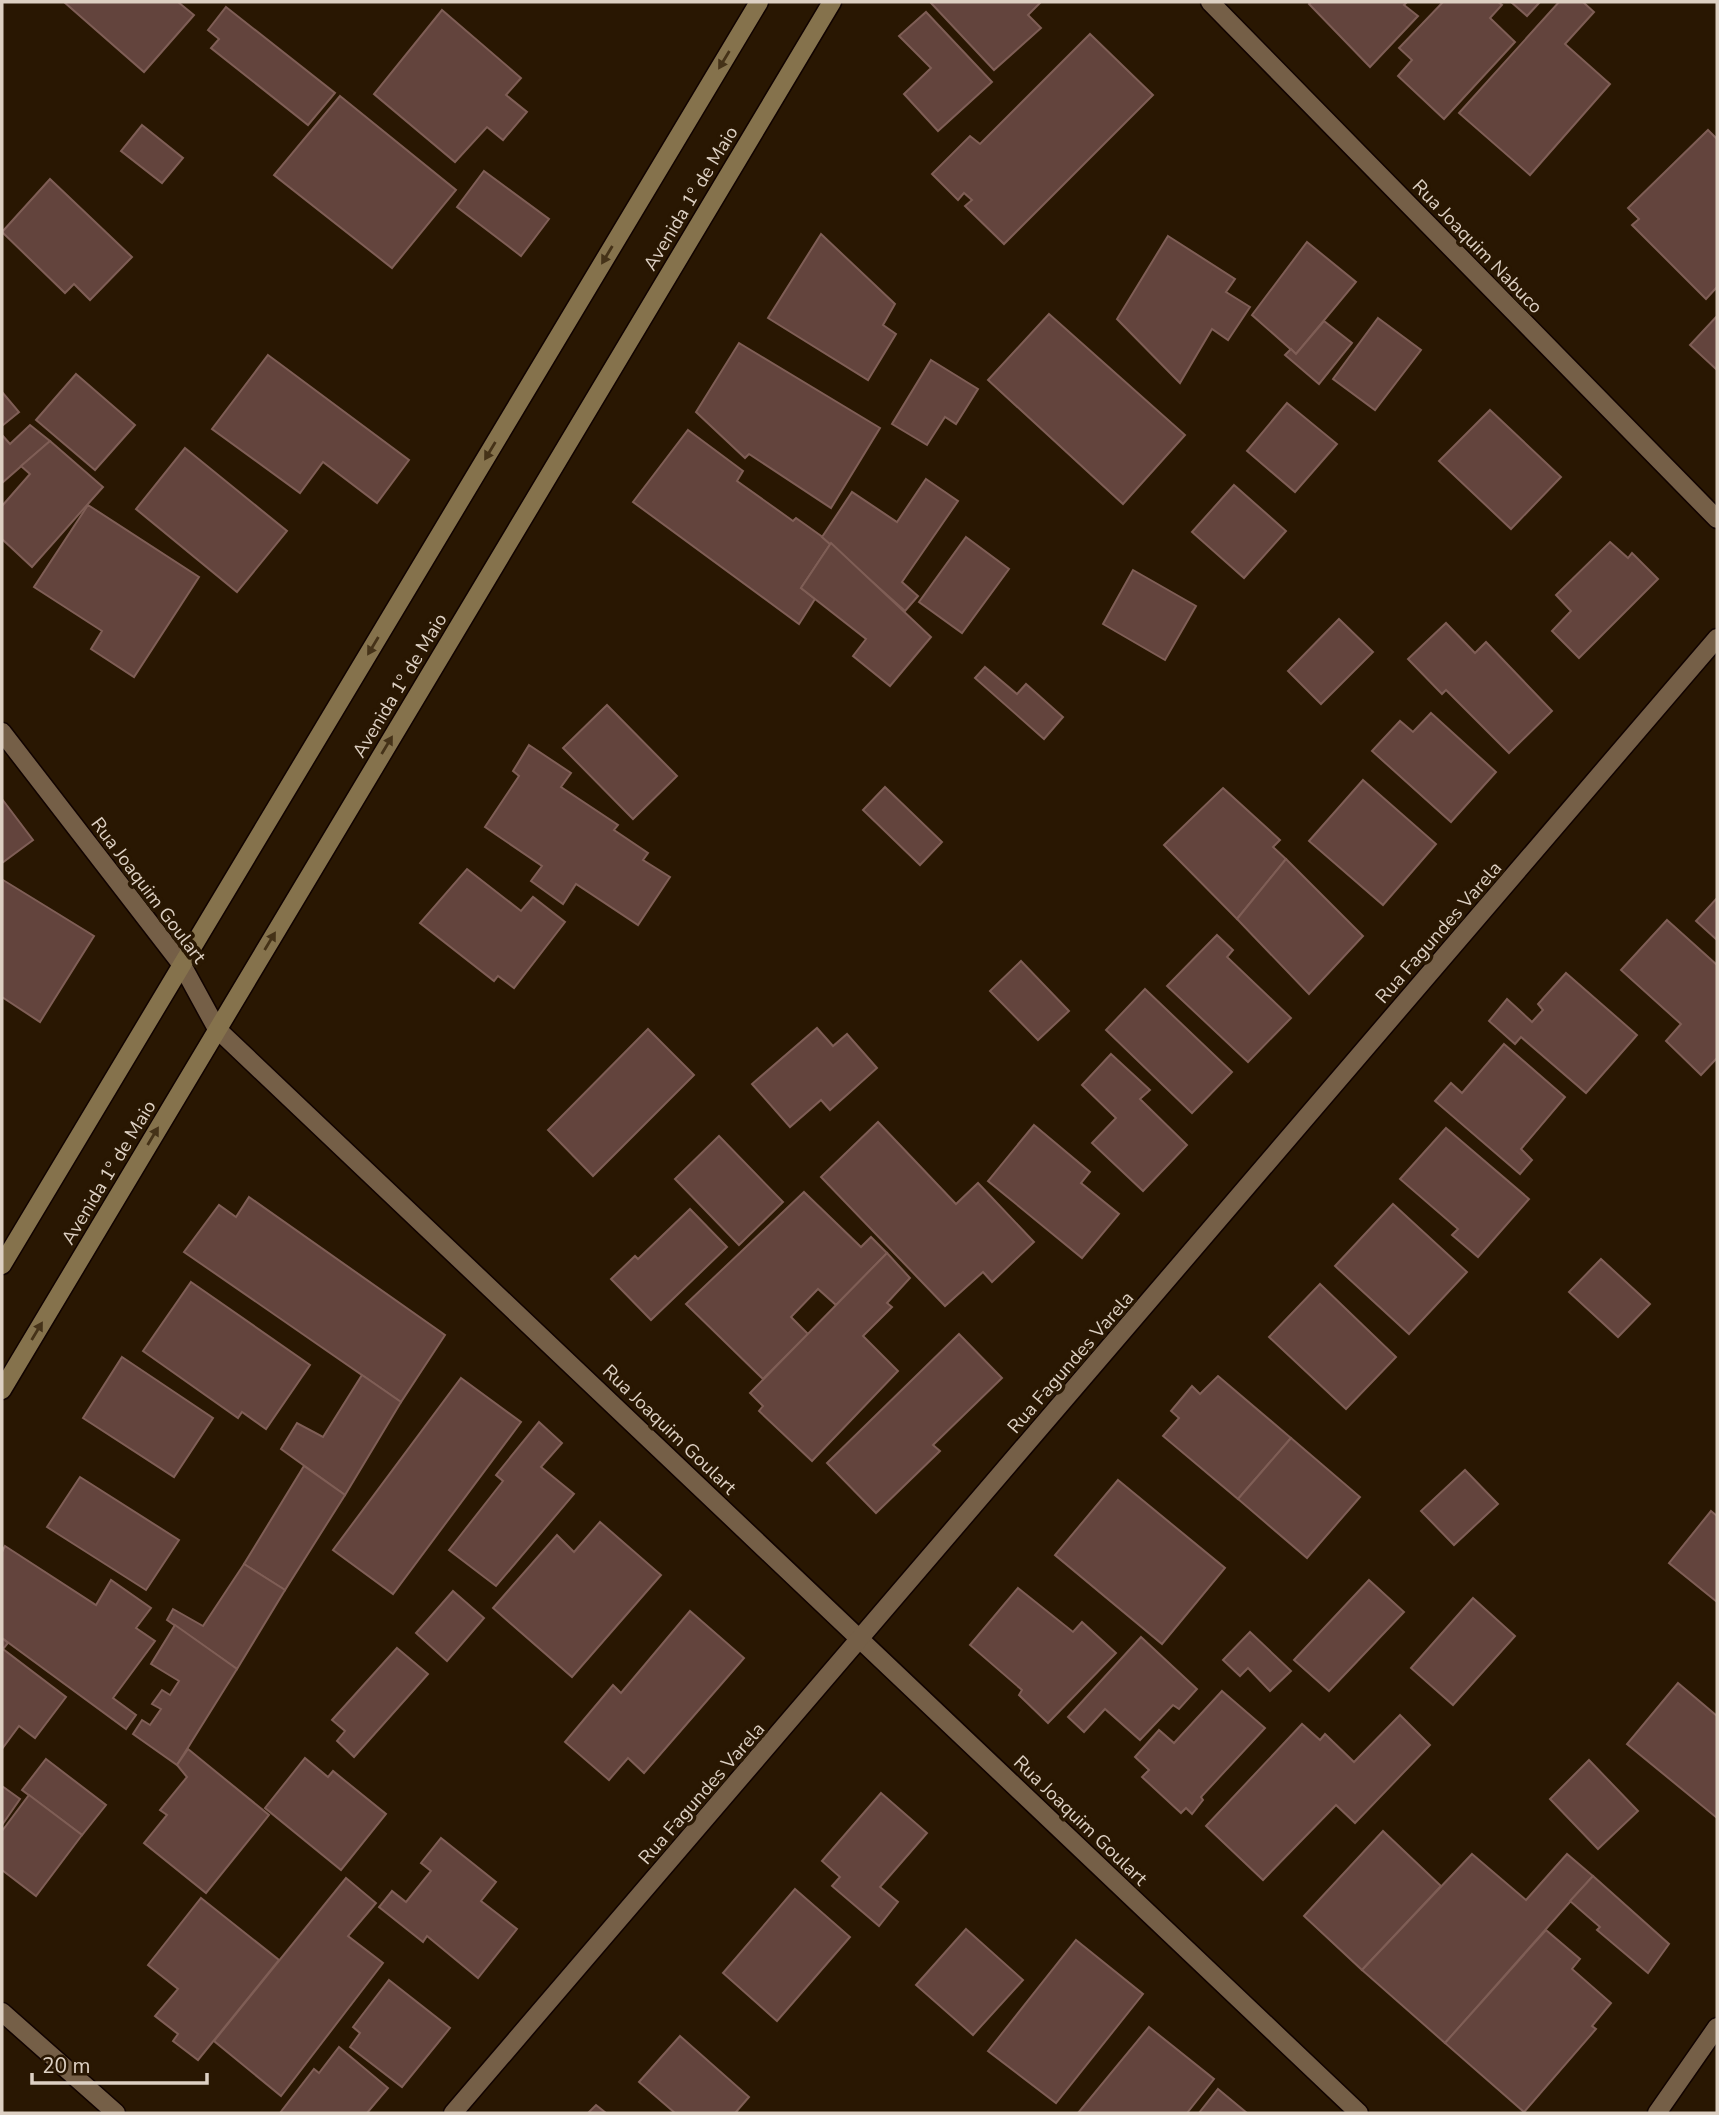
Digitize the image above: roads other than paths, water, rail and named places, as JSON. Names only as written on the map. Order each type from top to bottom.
[{"type":"main road","points":[[2,1265],[759,2]]},
{"type":"main road","name":"Avenida 1º de Maio","points":[[2,1390],[832,2]]},
{"type":"street","name":"Rua Joaquim Nabuco","points":[[1210,2],[1717,519]]},
{"type":"street","name":"Rua Fagundes Varela","points":[[453,2113],[1717,638]]},
{"type":"street","name":"Rua Joaquim Goulart","points":[[2,732],[182,965],[218,1029],[1359,2113]]},
{"type":"street","points":[[2,2012],[116,2113]]},
{"type":"street","points":[[1657,2113],[1717,2026]]}]
